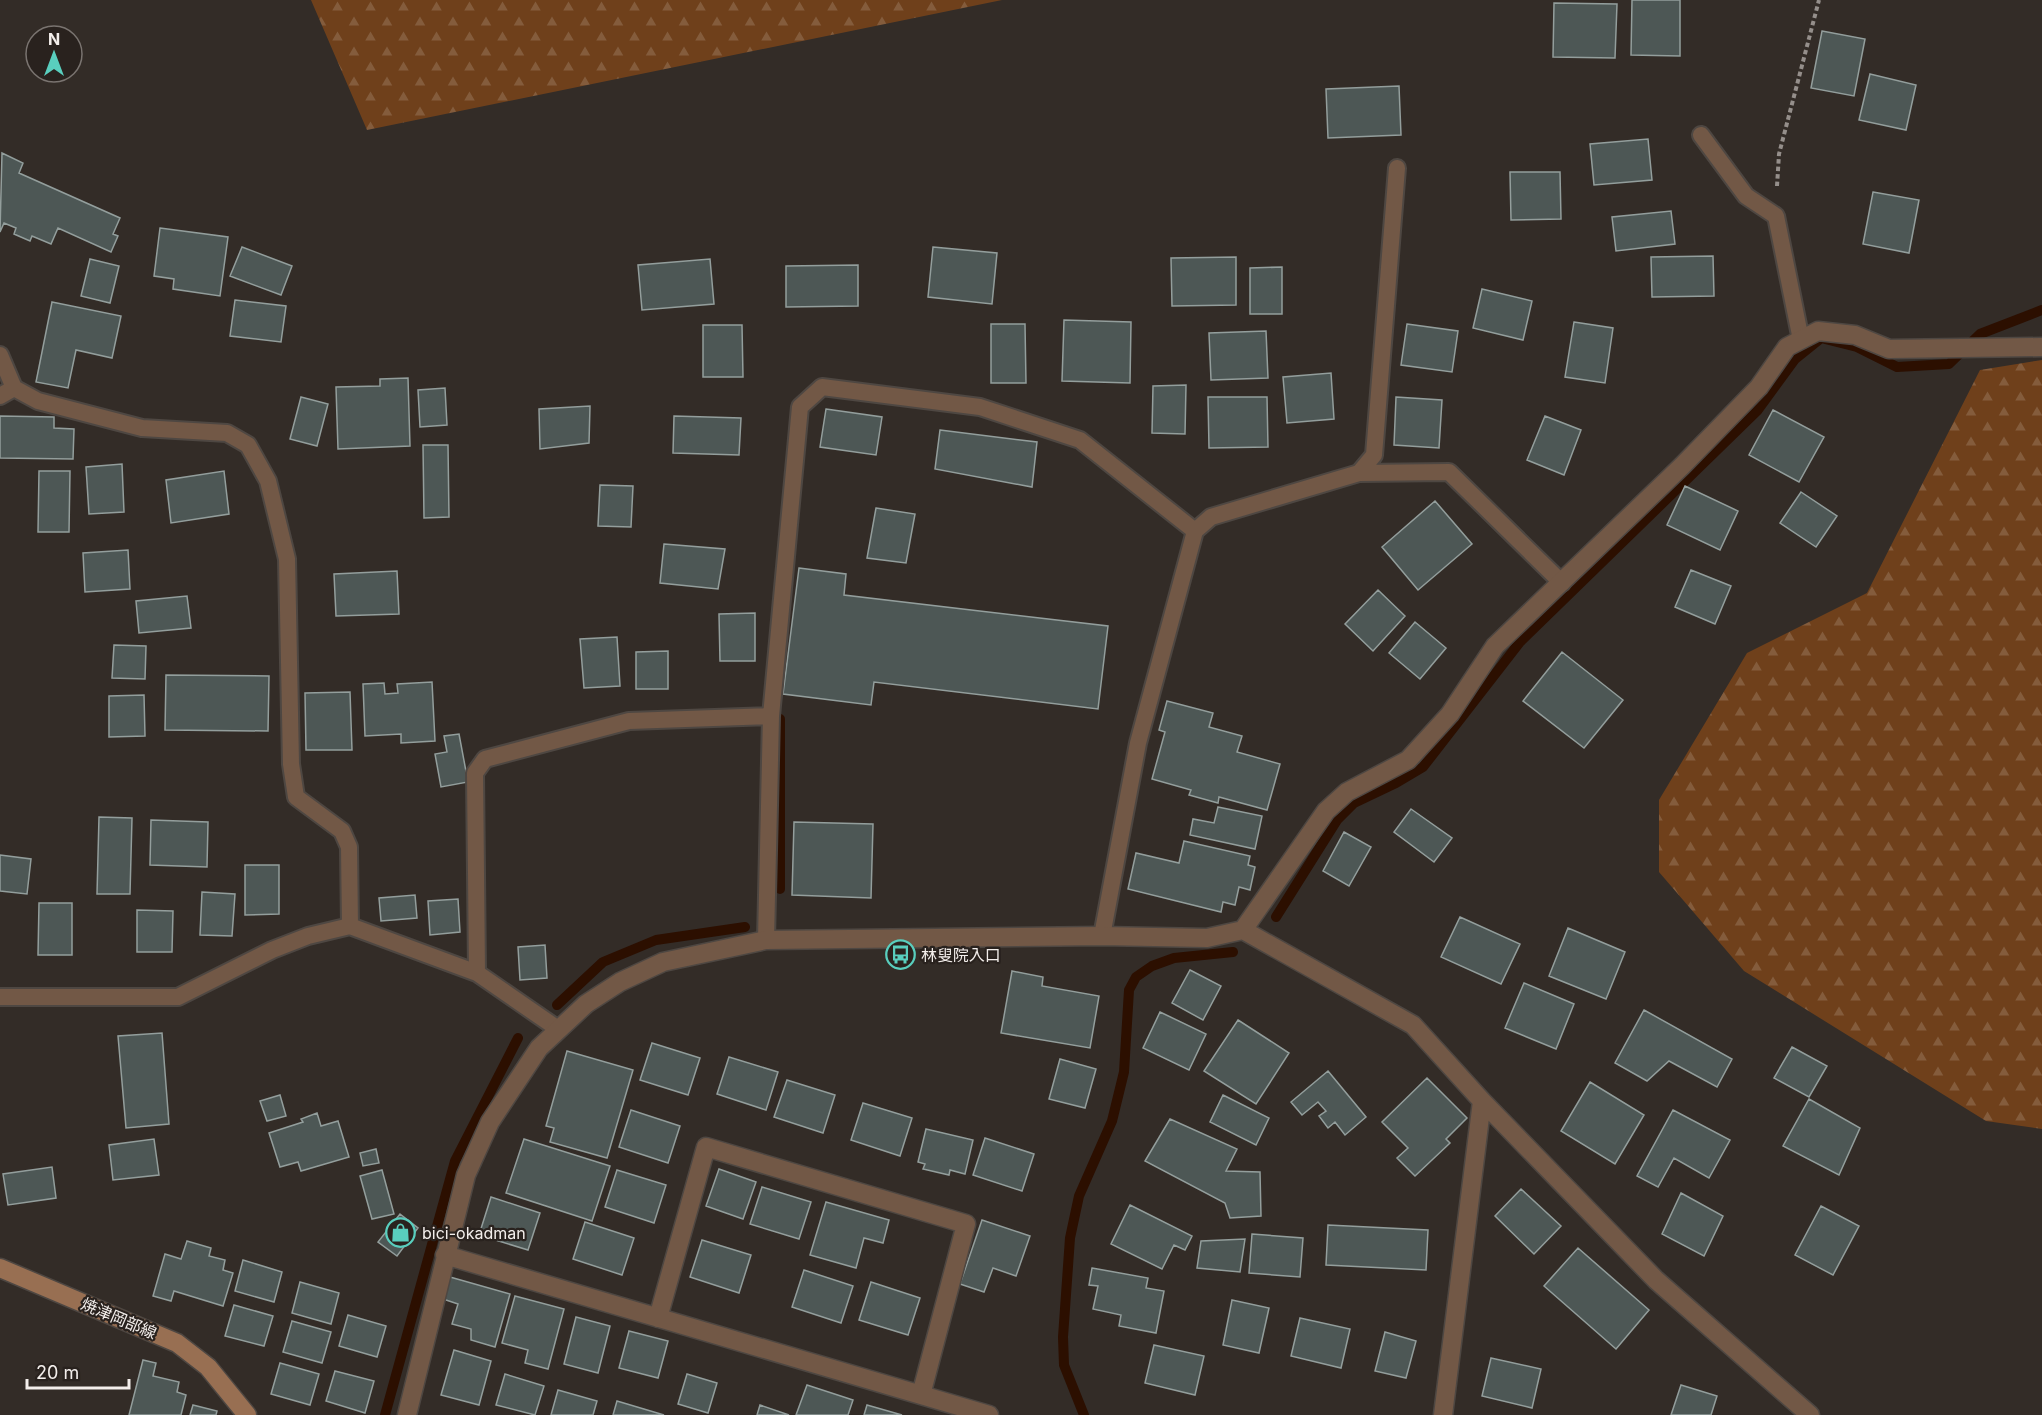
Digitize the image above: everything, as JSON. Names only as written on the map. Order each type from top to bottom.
[{"type":"main road","name":"焼津岡部線","points":[[0,1268],[177,1343],[208,1367],[247,1415]]},
{"type":"street","points":[[1243,930],[1326,811],[1347,792],[1408,760],[1450,714],[1495,645],[1562,583],[1759,387],[1787,347],[1818,331],[1855,335],[1889,349],[2042,347]]},
{"type":"street","points":[[407,1415],[466,1175],[490,1122],[539,1048],[586,1004],[620,982],[663,962],[766,940],[1102,936],[1207,938],[1243,930],[1413,1025],[1482,1101],[1656,1280],[1810,1415]]},
{"type":"street","points":[[1443,1415],[1482,1101]]},
{"type":"street","points":[[658,1318],[706,1147],[966,1224],[921,1395]]},
{"type":"street","points":[[446,1255],[989,1415]]},
{"type":"lane","points":[[1701,135],[1746,196],[1776,216],[1801,340]]},
{"type":"lane","points":[[1359,473],[1374,455],[1397,168]]},
{"type":"lane","points":[[0,355],[7,392],[142,428],[227,434],[248,445],[268,481],[287,560],[291,764],[296,797],[342,831],[349,848],[350,926]]},
{"type":"lane","points":[[766,940],[771,716],[801,407],[822,387],[980,407],[1080,440],[1195,531]]},
{"type":"lane","points":[[1102,936],[1138,743],[1195,531],[1211,517],[1359,473],[1449,472],[1562,583]]},
{"type":"lane","points":[[477,973],[475,773],[485,759],[630,722],[771,716]]},
{"type":"lane","points":[[0,996],[178,997],[272,950],[308,936],[350,926],[413,947],[477,973],[558,1029]]},
{"type":"path","points":[[1776,216],[1779,154],[1819,0]]},
{"type":"green space","points":[[311,0],[1002,0],[367,130]]},
{"type":"green space","points":[[2042,360],[2042,1129],[1986,1121],[1744,971],[1659,872],[1659,800],[1747,653],[1867,593],[1980,370]]},
{"type":"building","points":[[1632,0],[1680,0],[1680,56],[1631,55]]},
{"type":"building","points":[[1554,3],[1617,4],[1615,58],[1553,57]]},
{"type":"building","points":[[1822,31],[1865,39],[1854,96],[1811,88]]},
{"type":"building","points":[[1870,74],[1916,85],[1906,130],[1859,120]]},
{"type":"building","points":[[1399,86],[1401,135],[1328,138],[1326,89]]},
{"type":"building","points":[[1648,139],[1652,180],[1594,185],[1590,144]]},
{"type":"building","points":[[2,153],[23,163],[19,173],[120,218],[113,234],[118,236],[111,252],[58,228],[51,244],[32,236],[30,241],[14,234],[16,228],[4,223],[0,232]]},
{"type":"building","points":[[1510,172],[1560,172],[1561,219],[1511,220]]},
{"type":"building","points":[[1873,192],[1919,200],[1909,253],[1863,244]]},
{"type":"building","points":[[1671,211],[1675,244],[1616,251],[1612,217]]},
{"type":"building","points":[[160,228],[228,237],[220,296],[173,289],[174,279],[154,276]]},
{"type":"building","points":[[242,247],[292,266],[281,295],[230,276]]},
{"type":"building","points":[[933,247],[997,253],[992,304],[928,297]]},
{"type":"building","points":[[1713,256],[1714,296],[1652,297],[1651,257]]},
{"type":"building","points":[[1236,257],[1236,305],[1172,306],[1171,258]]},
{"type":"building","points":[[90,259],[119,266],[110,303],[81,296]]},
{"type":"building","points":[[710,259],[714,304],[642,310],[638,265]]},
{"type":"building","points":[[858,265],[858,306],[786,307],[786,266]]},
{"type":"building","points":[[1282,267],[1282,314],[1250,314],[1250,268]]},
{"type":"building","points":[[1482,289],[1532,301],[1523,340],[1473,328]]},
{"type":"building","points":[[235,300],[286,306],[281,342],[230,336]]},
{"type":"building","points":[[52,302],[121,316],[112,358],[76,350],[68,388],[36,382]]},
{"type":"building","points":[[1064,320],[1131,322],[1130,383],[1062,381]]},
{"type":"building","points":[[1574,322],[1613,328],[1605,383],[1565,377]]},
{"type":"building","points":[[991,324],[1025,324],[1026,383],[991,383]]},
{"type":"building","points":[[1407,324],[1458,331],[1452,372],[1401,365]]},
{"type":"building","points":[[703,325],[742,325],[743,377],[703,377]]},
{"type":"building","points":[[1266,331],[1268,378],[1211,380],[1209,333]]},
{"type":"building","points":[[1331,373],[1334,419],[1287,423],[1283,377]]},
{"type":"building","points":[[408,378],[410,446],[338,449],[336,387],[380,386],[380,379]]},
{"type":"building","points":[[1186,385],[1185,434],[1152,433],[1153,386]]},
{"type":"building","points":[[445,388],[447,425],[420,427],[418,390]]},
{"type":"building","points":[[301,397],[328,404],[317,446],[290,439]]},
{"type":"building","points":[[1208,397],[1267,397],[1268,447],[1209,448]]},
{"type":"building","points":[[1396,397],[1442,400],[1439,448],[1394,445]]},
{"type":"building","points":[[590,406],[589,443],[540,449],[539,409]]},
{"type":"building","points":[[826,409],[882,417],[876,455],[820,447]]},
{"type":"building","points":[[1773,410],[1824,437],[1799,482],[1749,455]]},
{"type":"building","points":[[0,416],[54,417],[54,428],[74,429],[73,459],[0,458]]},
{"type":"building","points":[[674,416],[741,418],[739,455],[673,453]]},
{"type":"building","points":[[1545,416],[1581,430],[1564,475],[1527,460]]},
{"type":"building","points":[[940,430],[1037,442],[1032,487],[935,469]]},
{"type":"building","points":[[423,445],[448,445],[449,517],[424,518]]},
{"type":"building","points":[[122,464],[124,512],[89,514],[86,467]]},
{"type":"building","points":[[39,471],[70,471],[69,532],[38,532]]},
{"type":"building","points":[[224,471],[229,514],[171,523],[166,480]]},
{"type":"building","points":[[600,485],[633,486],[631,527],[598,526]]},
{"type":"building","points":[[1685,486],[1738,511],[1720,550],[1667,525]]},
{"type":"building","points":[[1801,492],[1837,516],[1816,547],[1780,523]]},
{"type":"building","points":[[1435,501],[1472,544],[1418,590],[1382,547]]},
{"type":"building","points":[[876,508],[915,514],[906,563],[867,558]]},
{"type":"building","points":[[664,544],[725,549],[718,589],[660,583]]},
{"type":"building","points":[[128,550],[130,589],[85,592],[83,553]]},
{"type":"building","points":[[799,568],[846,574],[844,595],[1108,626],[1098,709],[874,682],[871,705],[783,694]]},
{"type":"building","points":[[1691,570],[1731,586],[1715,624],[1675,607]]},
{"type":"building","points":[[397,571],[399,614],[336,616],[334,574]]},
{"type":"building","points":[[1378,590],[1405,616],[1373,651],[1345,624]]},
{"type":"building","points":[[187,596],[191,628],[139,633],[136,601]]},
{"type":"building","points":[[755,613],[755,661],[720,661],[719,614]]},
{"type":"building","points":[[1415,622],[1446,648],[1420,679],[1389,653]]},
{"type":"building","points":[[617,637],[620,686],[584,688],[580,639]]},
{"type":"building","points":[[114,645],[146,646],[145,679],[112,678]]},
{"type":"building","points":[[668,651],[668,689],[636,689],[636,652]]},
{"type":"building","points":[[1562,652],[1623,700],[1584,748],[1523,701]]},
{"type":"building","points":[[166,675],[269,676],[268,731],[165,730]]},
{"type":"building","points":[[432,682],[435,741],[401,743],[401,734],[365,736],[363,684],[384,683],[385,694],[398,693],[397,684]]},
{"type":"building","points":[[350,692],[352,750],[306,750],[305,693]]},
{"type":"building","points":[[144,695],[145,736],[109,737],[109,696]]},
{"type":"building","points":[[1167,701],[1213,713],[1209,727],[1242,736],[1237,752],[1280,764],[1267,810],[1219,797],[1218,803],[1189,795],[1191,790],[1152,779],[1165,732],[1159,730]]},
{"type":"building","points":[[459,734],[468,782],[441,787],[435,754],[447,752],[444,736]]},
{"type":"building","points":[[1218,807],[1262,816],[1255,849],[1190,835],[1193,819],[1214,823]]},
{"type":"building","points":[[1411,809],[1452,838],[1434,862],[1394,832]]},
{"type":"building","points":[[99,817],[132,818],[130,894],[97,894]]},
{"type":"building","points":[[151,820],[208,822],[207,867],[150,865]]},
{"type":"building","points":[[794,822],[873,824],[871,898],[792,895]]},
{"type":"building","points":[[1344,832],[1371,847],[1349,886],[1323,871]]},
{"type":"building","points":[[1184,841],[1250,856],[1248,865],[1255,867],[1250,890],[1239,887],[1235,905],[1223,902],[1221,912],[1128,889],[1136,853],[1179,863]]},
{"type":"building","points":[[0,855],[31,859],[27,894],[0,891]]},
{"type":"building","points":[[245,865],[279,865],[279,914],[245,915]]},
{"type":"building","points":[[202,892],[235,894],[232,936],[200,935]]},
{"type":"building","points":[[415,895],[417,918],[381,921],[379,898]]},
{"type":"building","points":[[458,899],[460,932],[430,935],[428,901]]},
{"type":"building","points":[[39,903],[72,903],[72,955],[38,955]]},
{"type":"building","points":[[137,910],[173,911],[172,952],[137,952]]},
{"type":"building","points":[[1460,917],[1520,944],[1501,984],[1441,957]]},
{"type":"building","points":[[1568,928],[1625,952],[1606,999],[1549,976]]},
{"type":"building","points":[[545,945],[547,978],[520,980],[518,947]]},
{"type":"building","points":[[1190,970],[1221,986],[1203,1020],[1172,1003]]},
{"type":"building","points":[[1012,971],[1043,977],[1042,986],[1099,996],[1090,1048],[1001,1033]]},
{"type":"building","points":[[1524,983],[1574,1004],[1556,1049],[1505,1028]]},
{"type":"building","points":[[1644,1010],[1732,1059],[1717,1087],[1669,1061],[1647,1081],[1615,1063]]},
{"type":"building","points":[[1160,1012],[1206,1034],[1189,1070],[1143,1048]]},
{"type":"building","points":[[1238,1020],[1289,1053],[1256,1104],[1204,1071]]},
{"type":"building","points":[[162,1033],[169,1124],[126,1128],[118,1036]]},
{"type":"building","points":[[652,1043],[700,1058],[688,1095],[640,1080]]},
{"type":"building","points":[[1792,1047],[1827,1066],[1809,1097],[1774,1078]]},
{"type":"building","points":[[567,1051],[633,1070],[607,1158],[550,1142],[554,1128],[546,1126]]},
{"type":"building","points":[[729,1057],[778,1072],[766,1110],[717,1094]]},
{"type":"building","points":[[1060,1059],[1096,1069],[1085,1108],[1049,1099]]},
{"type":"building","points":[[1328,1071],[1366,1117],[1345,1135],[1335,1122],[1328,1128],[1319,1116],[1326,1111],[1318,1102],[1302,1115],[1291,1102]]},
{"type":"building","points":[[1427,1078],[1467,1118],[1446,1139],[1450,1143],[1415,1176],[1397,1158],[1408,1148],[1382,1122]]},
{"type":"building","points":[[787,1080],[835,1095],[823,1133],[774,1117]]},
{"type":"building","points":[[1590,1082],[1644,1115],[1615,1164],[1561,1131]]},
{"type":"building","points":[[280,1095],[286,1116],[267,1121],[260,1101]]},
{"type":"building","points":[[1223,1095],[1269,1118],[1256,1145],[1210,1122]]},
{"type":"building","points":[[1809,1099],[1860,1128],[1839,1175],[1783,1146]]},
{"type":"building","points":[[863,1103],[912,1118],[900,1156],[851,1140]]},
{"type":"building","points":[[631,1110],[680,1126],[668,1163],[619,1147]]},
{"type":"building","points":[[1673,1110],[1730,1140],[1709,1178],[1674,1158],[1658,1187],[1637,1176]]},
{"type":"building","points":[[317,1113],[321,1126],[338,1121],[349,1157],[301,1171],[298,1162],[280,1167],[269,1133],[303,1122],[301,1119]]},
{"type":"building","points":[[1170,1119],[1237,1149],[1226,1171],[1260,1172],[1261,1216],[1230,1218],[1225,1203],[1145,1161]]},
{"type":"building","points":[[926,1129],[973,1140],[965,1174],[950,1170],[949,1175],[923,1169],[925,1164],[918,1162]]},
{"type":"building","points":[[985,1138],[1034,1154],[1022,1191],[973,1175]]},
{"type":"building","points":[[154,1139],[159,1175],[113,1180],[109,1145]]},
{"type":"building","points":[[524,1139],[610,1166],[592,1221],[506,1193]]},
{"type":"building","points":[[376,1149],[379,1163],[363,1166],[360,1153]]},
{"type":"building","points":[[52,1167],[56,1198],[8,1205],[3,1174]]},
{"type":"building","points":[[719,1169],[756,1182],[743,1219],[706,1206]]},
{"type":"building","points":[[382,1170],[394,1214],[372,1219],[360,1176]]},
{"type":"building","points":[[617,1170],[666,1185],[654,1223],[605,1207]]},
{"type":"building","points":[[762,1187],[811,1202],[799,1239],[750,1224]]},
{"type":"building","points":[[1521,1189],[1561,1226],[1534,1254],[1495,1216]]},
{"type":"building","points":[[1681,1193],[1723,1216],[1704,1256],[1662,1234]]},
{"type":"building","points":[[491,1197],[540,1213],[528,1250],[479,1235]]},
{"type":"building","points":[[826,1202],[889,1220],[883,1243],[864,1238],[856,1268],[810,1255]]},
{"type":"building","points":[[1130,1205],[1192,1236],[1185,1250],[1174,1245],[1162,1269],[1111,1244]]},
{"type":"building","points":[[1821,1206],[1859,1226],[1833,1275],[1795,1255]]},
{"type":"building","points":[[400,1214],[418,1228],[397,1256],[378,1242]]},
{"type":"building","points":[[982,1220],[1030,1236],[1016,1276],[993,1268],[984,1292],[960,1284]]},
{"type":"building","points":[[585,1222],[634,1238],[622,1275],[573,1259]]},
{"type":"building","points":[[1328,1225],[1428,1230],[1426,1270],[1326,1265]]},
{"type":"building","points":[[1252,1234],[1303,1238],[1300,1277],[1249,1273]]},
{"type":"building","points":[[1245,1239],[1240,1272],[1197,1268],[1201,1241]]},
{"type":"building","points":[[702,1240],[751,1255],[739,1293],[690,1277]]},
{"type":"building","points":[[187,1241],[211,1248],[209,1256],[225,1260],[223,1270],[233,1273],[223,1306],[174,1291],[171,1301],[153,1296],[165,1254],[181,1259]]},
{"type":"building","points":[[1578,1248],[1649,1310],[1616,1349],[1544,1286]]},
{"type":"building","points":[[243,1260],[282,1272],[274,1302],[235,1291]]},
{"type":"building","points":[[1092,1268],[1148,1278],[1146,1288],[1164,1291],[1156,1333],[1119,1326],[1121,1315],[1093,1309],[1098,1286],[1089,1285]]},
{"type":"building","points":[[804,1270],[853,1286],[841,1323],[792,1307]]},
{"type":"building","points":[[450,1277],[510,1294],[495,1347],[471,1340],[471,1329],[452,1324],[458,1304],[443,1299]]},
{"type":"building","points":[[300,1282],[339,1293],[331,1324],[292,1313]]},
{"type":"building","points":[[871,1282],[920,1298],[908,1335],[859,1320]]},
{"type":"building","points":[[515,1296],[564,1309],[548,1369],[525,1363],[528,1350],[502,1343]]},
{"type":"building","points":[[1232,1300],[1269,1308],[1259,1353],[1223,1345]]},
{"type":"building","points":[[234,1305],[273,1316],[264,1346],[225,1336]]},
{"type":"building","points":[[348,1315],[386,1326],[377,1357],[339,1346]]},
{"type":"building","points":[[576,1317],[610,1326],[598,1373],[564,1364]]},
{"type":"building","points":[[1300,1318],[1350,1329],[1341,1368],[1291,1356]]},
{"type":"building","points":[[292,1321],[331,1332],[322,1363],[283,1352]]},
{"type":"building","points":[[629,1331],[668,1341],[658,1378],[619,1368]]},
{"type":"building","points":[[1385,1332],[1416,1341],[1406,1378],[1375,1371]]},
{"type":"building","points":[[1154,1345],[1204,1356],[1195,1395],[1145,1383]]},
{"type":"building","points":[[454,1350],[491,1361],[479,1405],[441,1395]]},
{"type":"building","points":[[1491,1358],[1541,1369],[1532,1408],[1482,1396]]},
{"type":"building","points":[[143,1360],[156,1363],[153,1376],[179,1382],[177,1392],[186,1395],[181,1415],[129,1415]]},
{"type":"building","points":[[280,1363],[319,1374],[310,1405],[271,1394]]},
{"type":"building","points":[[335,1371],[374,1381],[365,1413],[326,1401]]},
{"type":"building","points":[[505,1374],[544,1386],[535,1415],[496,1405]]},
{"type":"building","points":[[687,1374],[717,1383],[708,1413],[678,1404]]},
{"type":"building","points":[[807,1385],[853,1400],[848,1415],[796,1415]]},
{"type":"building","points":[[1681,1385],[1717,1396],[1711,1415],[1671,1415]]},
{"type":"building","points":[[558,1390],[597,1401],[593,1415],[551,1415]]},
{"type":"building","points":[[617,1401],[664,1415],[613,1415]]},
{"type":"building","points":[[193,1405],[217,1411],[216,1415],[190,1415]]},
{"type":"building","points":[[760,1405],[789,1415],[757,1415]]},
{"type":"building","points":[[867,1405],[902,1415],[864,1415]]},
{"type":"waterway","points":[[1276,917],[1337,820],[1354,803],[1423,767],[1520,642],[1757,411],[1795,359],[1821,338],[1857,347],[1897,367],[1949,364],[1980,334],[2042,310]]},
{"type":"waterway","points":[[780,719],[780,889]]},
{"type":"waterway","points":[[557,1005],[603,962],[656,940],[745,927]]},
{"type":"waterway","points":[[1084,1415],[1064,1365],[1063,1337],[1070,1238],[1079,1196],[1112,1121],[1124,1072],[1129,990],[1136,977],[1152,966],[1174,958],[1233,952]]},
{"type":"waterway","points":[[385,1415],[455,1161],[518,1038]]},
{"type":"place","name":"林叟院入口","points":[[900,955]]},
{"type":"place","name":"bici-okadman","points":[[401,1233]]}]
